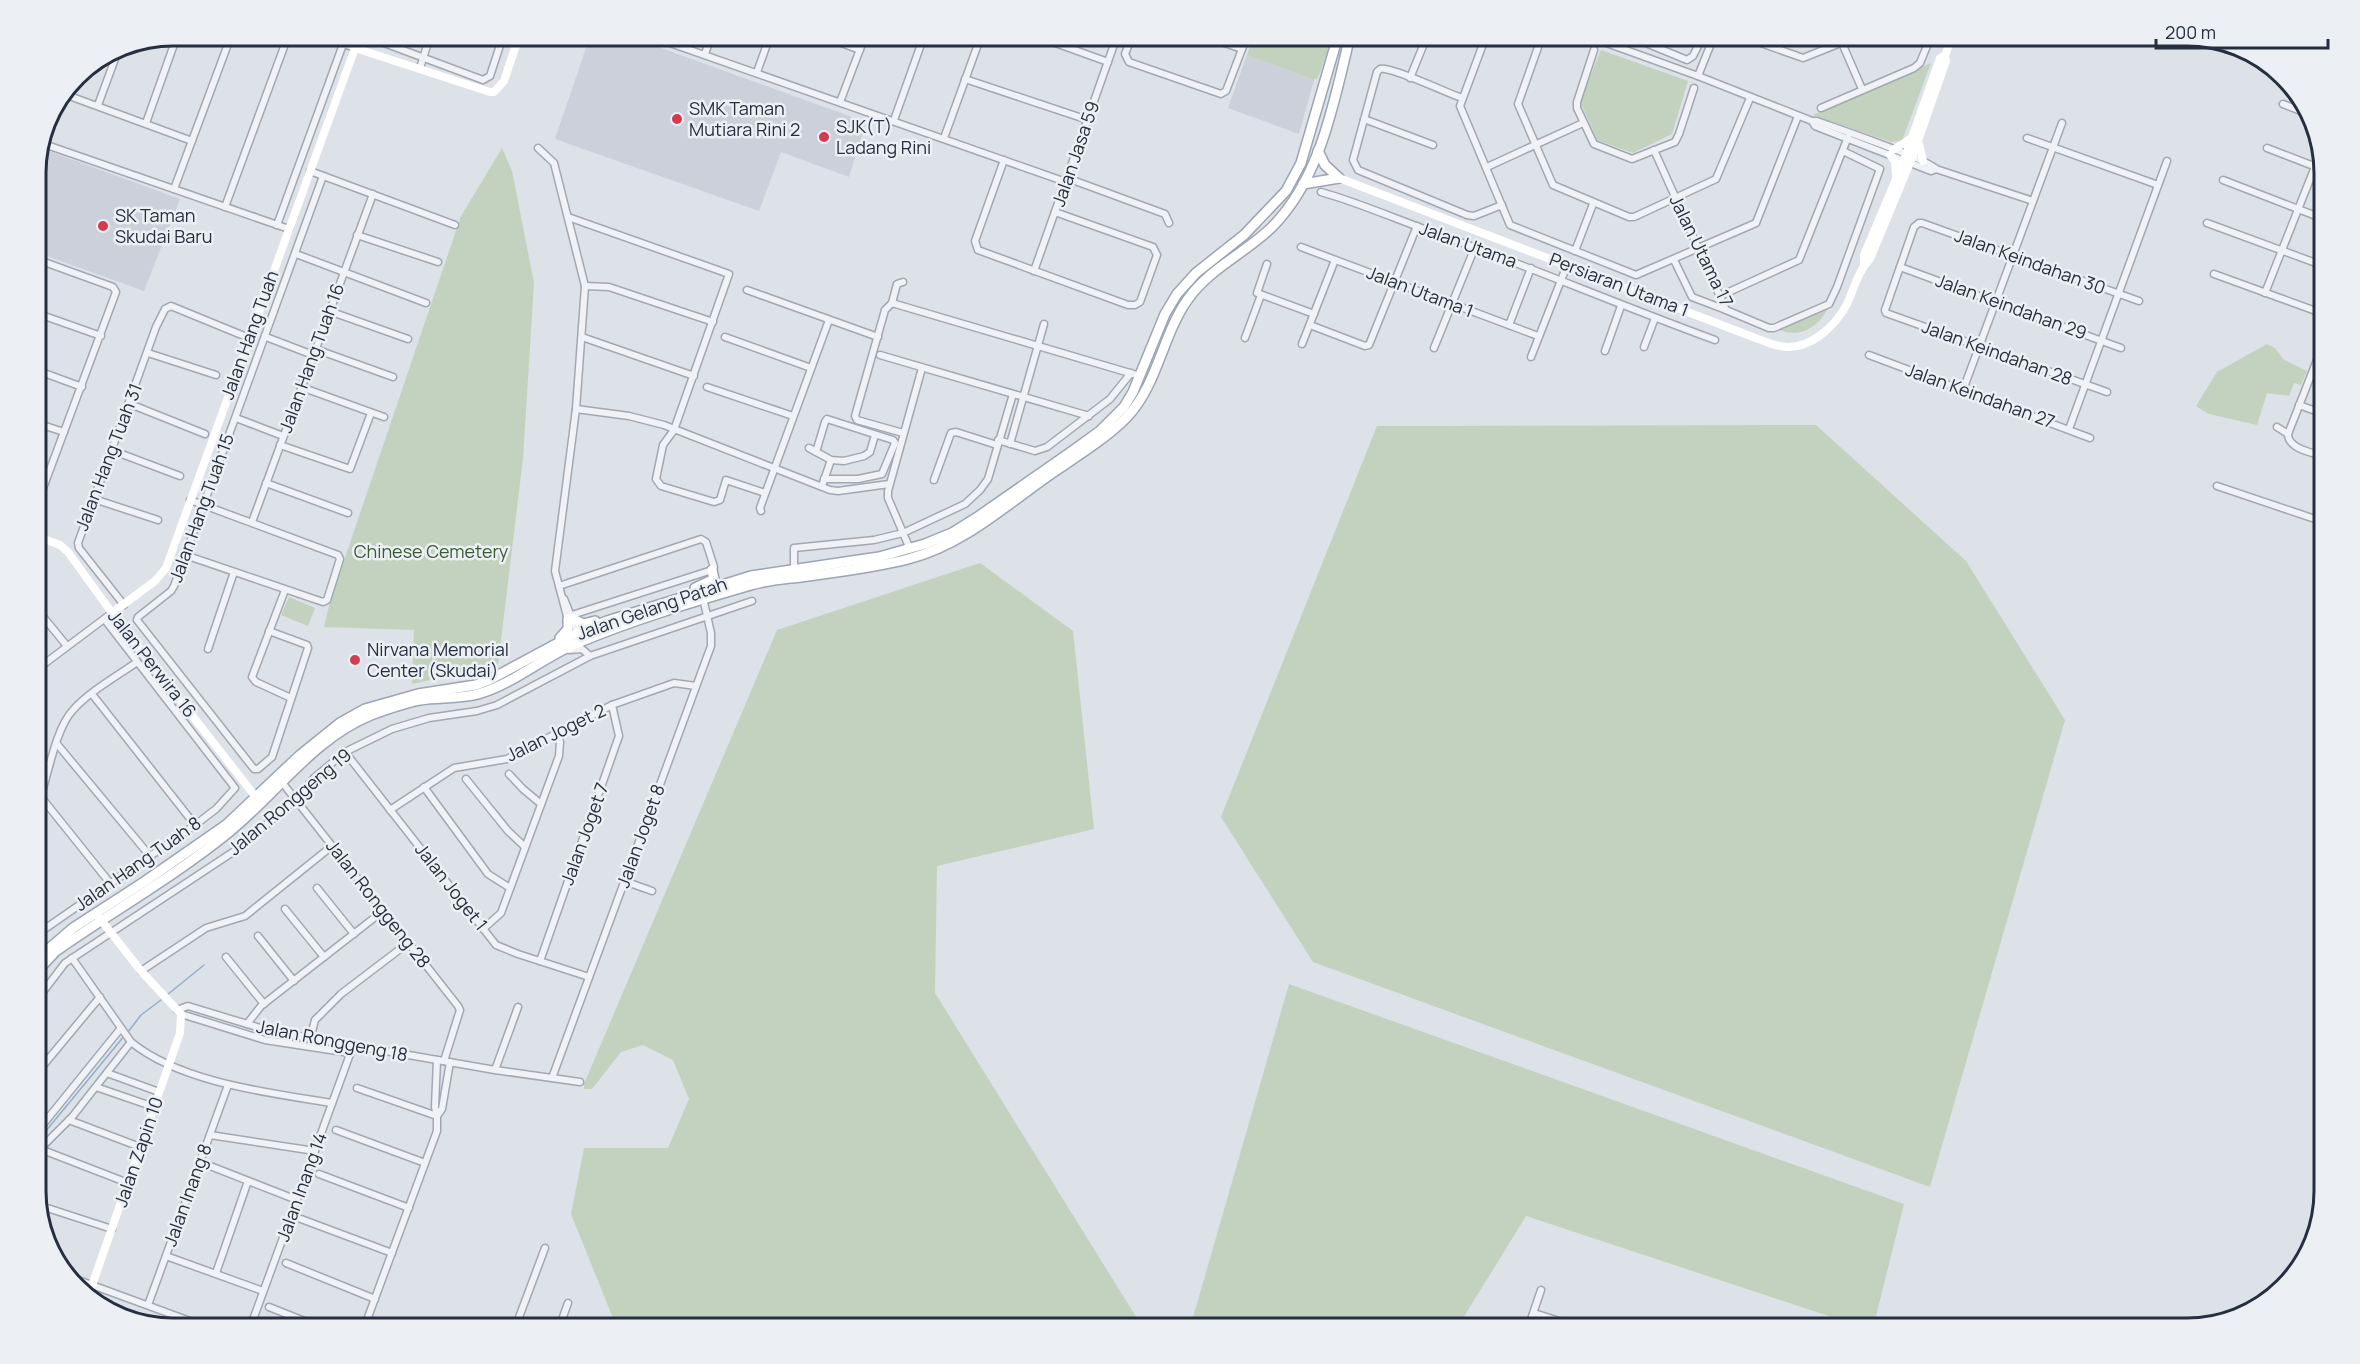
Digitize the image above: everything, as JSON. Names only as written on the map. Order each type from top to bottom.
[{"type":"main road","points":[[910,549],[921,552],[947,544],[979,525],[1063,466],[1127,416],[1155,372],[1187,300],[1203,281],[1251,246],[1275,224],[1295,200],[1318,151],[1329,119],[1347,46]]},
{"type":"main road","points":[[880,565],[900,558],[910,549],[952,533],[1071,452],[1116,415],[1133,392],[1136,374],[1177,294],[1196,273],[1244,236],[1286,191],[1295,176],[1335,47]]},
{"type":"main road","points":[[1318,151],[1325,165],[1339,178]]},
{"type":"main road","points":[[1303,184],[1339,178]]},
{"type":"main road","name":"Jalan Gelang Patah","points":[[99,917],[226,825],[258,799],[340,723],[365,709],[418,694],[483,682],[627,615],[665,602],[758,583],[880,565],[907,559],[947,544]]},
{"type":"main road","name":"Jalan Gelang Patah","points":[[577,638],[752,576],[879,557],[910,549]]},
{"type":"main road","points":[[665,602],[712,581],[714,579],[712,570]]},
{"type":"main road","points":[[551,651],[567,632],[570,617],[583,624],[627,615]]},
{"type":"main road","points":[[47,950],[73,928],[99,917]]},
{"type":"main road","points":[[47,960],[99,917]]},
{"type":"street","points":[[146,123],[173,46]]},
{"type":"street","points":[[174,189],[227,46]]},
{"type":"street","points":[[225,207],[284,46]]},
{"type":"street","points":[[277,225],[342,46]]},
{"type":"street","points":[[349,46],[494,92],[504,81],[516,46]]},
{"type":"street","points":[[392,46],[483,80],[490,76],[498,46]]},
{"type":"street","points":[[420,68],[427,46]]},
{"type":"street","points":[[681,46],[1165,214],[1170,223]]},
{"type":"street","points":[[705,54],[708,46]]},
{"type":"street","points":[[757,72],[766,46]]},
{"type":"street","points":[[849,46],[860,50]]},
{"type":"street","points":[[840,102],[861,46]]},
{"type":"street","points":[[894,120],[920,46]]},
{"type":"street","points":[[944,138],[977,46]]},
{"type":"street","points":[[1066,46],[1108,62]]},
{"type":"street","name":"Jalan Jasa 59","points":[[1034,272],[1114,46]]},
{"type":"street","points":[[1127,46],[1125,54],[1128,62],[1221,94],[1226,91],[1243,46]]},
{"type":"street","points":[[1233,46],[1242,49]]},
{"type":"street","points":[[1410,78],[1424,46]]},
{"type":"street","points":[[1482,46],[1460,106],[1512,227],[1636,275],[1756,223],[1798,116]]},
{"type":"street","points":[[1538,46],[1518,104],[1553,185],[1593,204],[1629,217],[1634,217],[1716,179],[1750,98]]},
{"type":"street","points":[[1619,46],[1812,122],[1817,121],[1848,136],[1922,164],[1931,171],[1936,169],[2033,201]]},
{"type":"street","points":[[1653,46],[1687,60],[1693,56],[1696,46]]},
{"type":"street","points":[[1698,76],[1710,46]]},
{"type":"street","points":[[1767,46],[1798,58],[1834,46]]},
{"type":"street","points":[[1843,46],[1862,89]]},
{"type":"street","points":[[1821,108],[1914,68],[1920,63],[1927,46]]},
{"type":"street","name":"Persiaran Utama 1","points":[[1339,178],[1782,347],[1801,344],[1820,336],[1836,322],[1846,305],[1864,265],[1864,255],[1908,159],[1946,61],[1945,56],[1948,46]]},
{"type":"street","name":"Jalan Hang Tuah","points":[[112,613],[155,581],[166,568],[355,48]]},
{"type":"street","points":[[1594,50],[1577,102],[1582,123],[1594,144],[1626,157],[1632,159],[1675,142],[1694,88]]},
{"type":"street","points":[[98,105],[115,61]]},
{"type":"street","points":[[1462,98],[1380,69],[1377,72],[1353,160],[1358,170],[1467,215],[1474,216],[1502,205]]},
{"type":"street","points":[[965,79],[1088,120]]},
{"type":"street","points":[[72,97],[192,141]]},
{"type":"street","points":[[2283,104],[2295,109]]},
{"type":"street","points":[[1364,119],[1433,145]]},
{"type":"street","points":[[1487,167],[1582,123]]},
{"type":"street","points":[[1963,390],[2062,123]]},
{"type":"street","points":[[1720,296],[1799,260],[1848,136]]},
{"type":"street","points":[[1892,152],[1916,137],[1922,164]]},
{"type":"street","points":[[2027,138],[2158,185]]},
{"type":"street","points":[[50,146],[289,230]]},
{"type":"street","points":[[538,148],[554,163],[585,286],[576,409],[555,571],[577,638]]},
{"type":"street","points":[[2266,148],[2313,166]]},
{"type":"street","name":"Jalan Utama 17","points":[[1654,150],[1726,310],[1769,328],[1774,328],[1829,304],[1880,174],[1880,167],[1843,151]]},
{"type":"street","points":[[1892,152],[1899,179],[1922,164]]},
{"type":"street","points":[[1004,160],[975,241],[976,248],[981,253],[1128,305],[1135,305],[1142,298],[1157,255],[1156,250],[1055,212]]},
{"type":"street","points":[[2069,429],[2167,161]]},
{"type":"street","points":[[310,171],[455,225]]},
{"type":"street","points":[[2265,293],[2313,172]]},
{"type":"street","name":"Jalan Hang Tuah 15","points":[[236,746],[137,620],[171,591],[266,338],[323,176]]},
{"type":"street","points":[[2223,180],[2313,215]]},
{"type":"street","name":"Jalan Utama","points":[[1321,192],[1475,246],[1562,279],[1621,306],[1715,340]]},
{"type":"street","name":"Jalan Hang Tuah 16","points":[[252,522],[373,194]]},
{"type":"street","points":[[1575,251],[1593,204]]},
{"type":"street","points":[[568,216],[729,274],[674,430],[663,445],[656,479],[661,486],[714,502],[720,500],[726,480],[765,493]]},
{"type":"street","name":"Jalan Keindahan 30","points":[[1900,267],[1914,227],[1919,223],[2139,302]]},
{"type":"street","points":[[2207,223],[2313,262]]},
{"type":"street","points":[[1310,325],[1367,346],[1417,226]]},
{"type":"street","points":[[357,235],[438,262]]},
{"type":"street","points":[[1434,348],[1475,246]]},
{"type":"street","name":"Jalan Utama 1","points":[[1301,248],[1538,336]]},
{"type":"street","points":[[296,254],[426,303]]},
{"type":"street","points":[[1302,344],[1335,260]]},
{"type":"street","points":[[1674,260],[1692,297],[1726,310]]},
{"type":"street","points":[[47,263],[115,289],[101,336],[47,478]]},
{"type":"street","points":[[1245,338],[1267,264]]},
{"type":"street","points":[[1531,357],[1567,265]]},
{"type":"street","name":"Jalan Keindahan 29","points":[[1900,267],[2121,348]]},
{"type":"street","name":"Jalan Keindahan 28","points":[[1900,267],[1885,310],[1888,314],[2107,392]]},
{"type":"street","points":[[1509,326],[1531,268]]},
{"type":"street","points":[[2214,274],[2313,310]]},
{"type":"street","points":[[903,282],[897,284],[892,303],[885,310],[855,417],[857,420],[903,433]]},
{"type":"street","points":[[585,286],[609,287],[713,322]]},
{"type":"street","points":[[747,290],[878,337]]},
{"type":"street","points":[[1259,294],[1314,314]]},
{"type":"street","points":[[892,303],[1136,374],[1089,416],[1041,450],[1035,451],[956,432],[951,433],[934,480]]},
{"type":"street","points":[[1605,351],[1621,306]]},
{"type":"street","name":"Jalan Hang Tuah 31","points":[[124,605],[79,548],[79,537],[130,404],[156,327],[165,309],[174,307],[249,338]]},
{"type":"street","points":[[329,311],[408,339]]},
{"type":"street","points":[[47,317],[101,336]]},
{"type":"street","points":[[1644,347],[1655,318]]},
{"type":"street","points":[[761,511],[765,493],[829,320]]},
{"type":"street","points":[[1010,444],[1044,324]]},
{"type":"street","points":[[582,337],[694,376]]},
{"type":"street","points":[[725,337],[811,368]]},
{"type":"street","points":[[266,338],[393,377]]},
{"type":"street","points":[[148,353],[216,375]]},
{"type":"street","points":[[880,355],[1089,416]]},
{"type":"street","name":"Jalan Keindahan 27","points":[[1869,355],[2090,438]]},
{"type":"street","points":[[910,549],[888,498],[889,484],[922,368]]},
{"type":"street","points":[[2313,371],[2288,434],[2289,443],[2313,453]]},
{"type":"street","points":[[47,374],[81,387]]},
{"type":"street","points":[[302,387],[384,417]]},
{"type":"street","points":[[707,387],[793,416]]},
{"type":"street","points":[[794,569],[794,548],[874,540],[903,533],[972,499],[988,478],[1012,394]]},
{"type":"street","points":[[130,404],[205,434]]},
{"type":"street","points":[[2299,405],[2313,410]]},
{"type":"street","points":[[576,409],[629,416],[674,430],[774,468],[823,483],[838,491],[889,484]]},
{"type":"street","points":[[280,445],[350,469],[371,413]]},
{"type":"street","points":[[236,418],[284,436]]},
{"type":"street","points":[[816,452],[827,419],[894,441],[893,450],[882,474],[823,483]]},
{"type":"street","points":[[47,427],[64,432]]},
{"type":"street","points":[[2277,427],[2288,434]]},
{"type":"street","points":[[809,448],[831,460],[844,461],[864,456],[870,452],[875,435]]},
{"type":"street","points":[[111,450],[180,476]]},
{"type":"street","points":[[823,483],[831,460]]},
{"type":"street","points":[[266,483],[348,513]]},
{"type":"street","points":[[2217,486],[2313,518]]},
{"type":"street","points":[[94,499],[158,520]]},
{"type":"street","points":[[185,555],[325,602],[340,557],[190,500]]},
{"type":"street","points":[[560,586],[701,539],[706,542],[714,567],[712,570],[570,617]]},
{"type":"street","name":"Jalan Perwira 16","points":[[47,540],[60,545],[68,552],[112,613],[258,799]]},
{"type":"street","points":[[208,649],[234,572]]},
{"type":"street","points":[[285,590],[268,631],[253,680],[291,698]]},
{"type":"street","name":"Jalan Joget 8","points":[[552,1078],[711,645],[712,638],[702,595]]},
{"type":"street","name":"Jalan Ronggeng 19","points":[[47,987],[65,963],[239,848],[296,799],[314,778],[345,752],[392,729],[429,718],[477,711],[497,705],[590,656],[752,601]]},
{"type":"street","points":[[47,661],[112,613]]},
{"type":"street","points":[[105,620],[199,743],[207,735]]},
{"type":"street","points":[[47,621],[67,646]]},
{"type":"street","points":[[223,755],[236,746],[254,769],[261,768],[272,757],[308,646],[268,631]]},
{"type":"street","points":[[551,651],[582,649],[590,656]]},
{"type":"street","points":[[47,772],[71,711],[137,662]]},
{"type":"street","name":"Jalan Joget 2","points":[[390,810],[454,768],[507,759],[612,705],[674,683],[696,686]]},
{"type":"street","points":[[92,694],[195,825]]},
{"type":"street","name":"Jalan Joget 7","points":[[540,961],[620,736],[612,705]]},
{"type":"street","points":[[483,929],[501,913],[561,750],[556,734]]},
{"type":"street","name":"Jalan Hang Tuah 8","points":[[47,927],[195,825],[216,809],[235,788],[199,743]]},
{"type":"street","points":[[57,744],[150,856]]},
{"type":"street","name":"Jalan Joget 1","points":[[345,752],[496,945],[589,977]]},
{"type":"street","points":[[508,774],[541,804]]},
{"type":"street","name":"Jalan Ronggeng 28","points":[[280,779],[460,1010],[444,1061]]},
{"type":"street","points":[[466,779],[508,831],[525,847]]},
{"type":"street","points":[[424,787],[488,874],[510,888]]},
{"type":"street","points":[[47,804],[110,883]]},
{"type":"street","points":[[141,971],[206,928],[245,916],[332,846]]},
{"type":"street","points":[[624,881],[652,891]]},
{"type":"street","points":[[317,888],[354,934]]},
{"type":"street","points":[[285,909],[324,957]]},
{"type":"street","points":[[248,1024],[264,1004],[383,911]]},
{"type":"street","points":[[99,917],[141,971],[179,1012],[265,1040],[351,1053]]},
{"type":"street","points":[[258,936],[294,981]]},
{"type":"street","points":[[310,1039],[315,1020],[341,994],[408,943]]},
{"type":"street","points":[[226,957],[264,1004]]},
{"type":"street","points":[[72,958],[130,1040],[140,1049],[169,1065],[228,1085],[246,1090],[332,1103]]},
{"type":"street","points":[[47,1061],[100,997]]},
{"type":"street","name":"Jalan Ronggeng 18","points":[[179,1012],[188,1006],[270,1031],[310,1039],[580,1082]]},
{"type":"street","points":[[495,1070],[518,1007]]},
{"type":"street","name":"Jalan Zapin 10","points":[[92,1285],[180,1033],[179,1012]]},
{"type":"street","points":[[47,1120],[123,1029]]},
{"type":"street","points":[[47,1142],[96,1087],[130,1040]]},
{"type":"street","name":"Jalan Inang 14","points":[[254,1318],[353,1046]]},
{"type":"street","points":[[437,1116],[442,1109],[444,1061]]},
{"type":"street","points":[[368,1318],[437,1131],[435,1107],[444,1061]]},
{"type":"street","points":[[107,1073],[159,1092]]},
{"type":"street","name":"Jalan Inang 8","points":[[148,1305],[228,1085]]},
{"type":"street","points":[[96,1087],[154,1107]]},
{"type":"street","points":[[357,1088],[437,1116]]},
{"type":"street","points":[[69,1120],[140,1147]]},
{"type":"street","points":[[336,1130],[425,1163]]},
{"type":"street","points":[[210,1134],[315,1151]]},
{"type":"street","points":[[47,1154],[128,1183]]},
{"type":"street","points":[[200,1162],[297,1200]]},
{"type":"street","points":[[319,1174],[409,1208]]},
{"type":"street","points":[[216,1274],[248,1181]]},
{"type":"street","points":[[48,1208],[112,1229]]},
{"type":"street","points":[[301,1219],[392,1253]]},
{"type":"street","points":[[519,1318],[544,1248]]},
{"type":"street","points":[[166,1256],[263,1291]]},
{"type":"street","points":[[286,1263],[375,1299]]},
{"type":"street","points":[[88,1283],[182,1318]]},
{"type":"street","points":[[1532,1318],[1541,1290]]},
{"type":"street","points":[[563,1318],[568,1303]]},
{"type":"street","points":[[269,1307],[297,1318]]},
{"type":"street","points":[[1534,1313],[1550,1318]]},
{"type":"shaded area","name":"SMK Taman Mutiara Rini 2","points":[[587,46],[656,46],[866,122],[849,177],[781,152],[759,211],[555,139]]},
{"type":"shaded area","points":[[1247,55],[1314,80],[1299,134],[1228,108]]},
{"type":"shaded area","name":"SK Taman Skudai Baru","points":[[49,151],[180,199],[144,291],[47,256],[47,165]]},
{"type":"green space","points":[[1250,46],[1330,46],[1318,78],[1314,80],[1247,55]]},
{"type":"green space","points":[[1601,50],[1688,81],[1672,134],[1633,153],[1597,140],[1580,101]]},
{"type":"green space","points":[[1931,63],[1902,141],[1891,142],[1813,115]]},
{"type":"green space","name":"Chinese Cemetery","points":[[502,148],[512,171],[534,283],[523,458],[498,665],[412,684],[414,630],[324,627],[330,602],[461,216]]},
{"type":"green space","points":[[1829,306],[1820,320],[1808,329],[1794,333],[1778,329]]},
{"type":"green space","points":[[2267,344],[2275,348],[2284,360],[2307,371],[2301,385],[2294,383],[2289,396],[2267,393],[2257,425],[2209,414],[2196,406],[2217,372]]},
{"type":"green space","points":[[1816,425],[1966,561],[2065,720],[1930,1187],[1313,962],[1221,817],[1377,426]]},
{"type":"green space","points":[[980,563],[1073,631],[1094,829],[937,866],[935,993],[1137,1318],[613,1318],[571,1214],[584,1148],[668,1148],[689,1099],[673,1060],[643,1045],[621,1052],[592,1089],[584,1089],[584,1084],[777,630]]},
{"type":"green space","points":[[289,597],[315,608],[308,626],[281,615]]},
{"type":"green space","points":[[1289,984],[1904,1204],[1876,1318],[1835,1318],[1526,1216],[1463,1318],[1193,1318]]},
{"type":"waterway","points":[[167,995],[204,965]]},
{"type":"waterway","points":[[128,1032],[141,1015],[161,1000]]},
{"type":"waterway","points":[[47,1130],[125,1035]]},
{"type":"place","name":"SMK Taman Mutiara Rini 2","points":[[677,119]]},
{"type":"place","name":"SJK(T) Ladang Rini","points":[[824,137]]},
{"type":"place","name":"SK Taman Skudai Baru","points":[[103,226]]},
{"type":"place","name":"Nirvana Memorial Center (Skudai)","points":[[355,660]]}]
